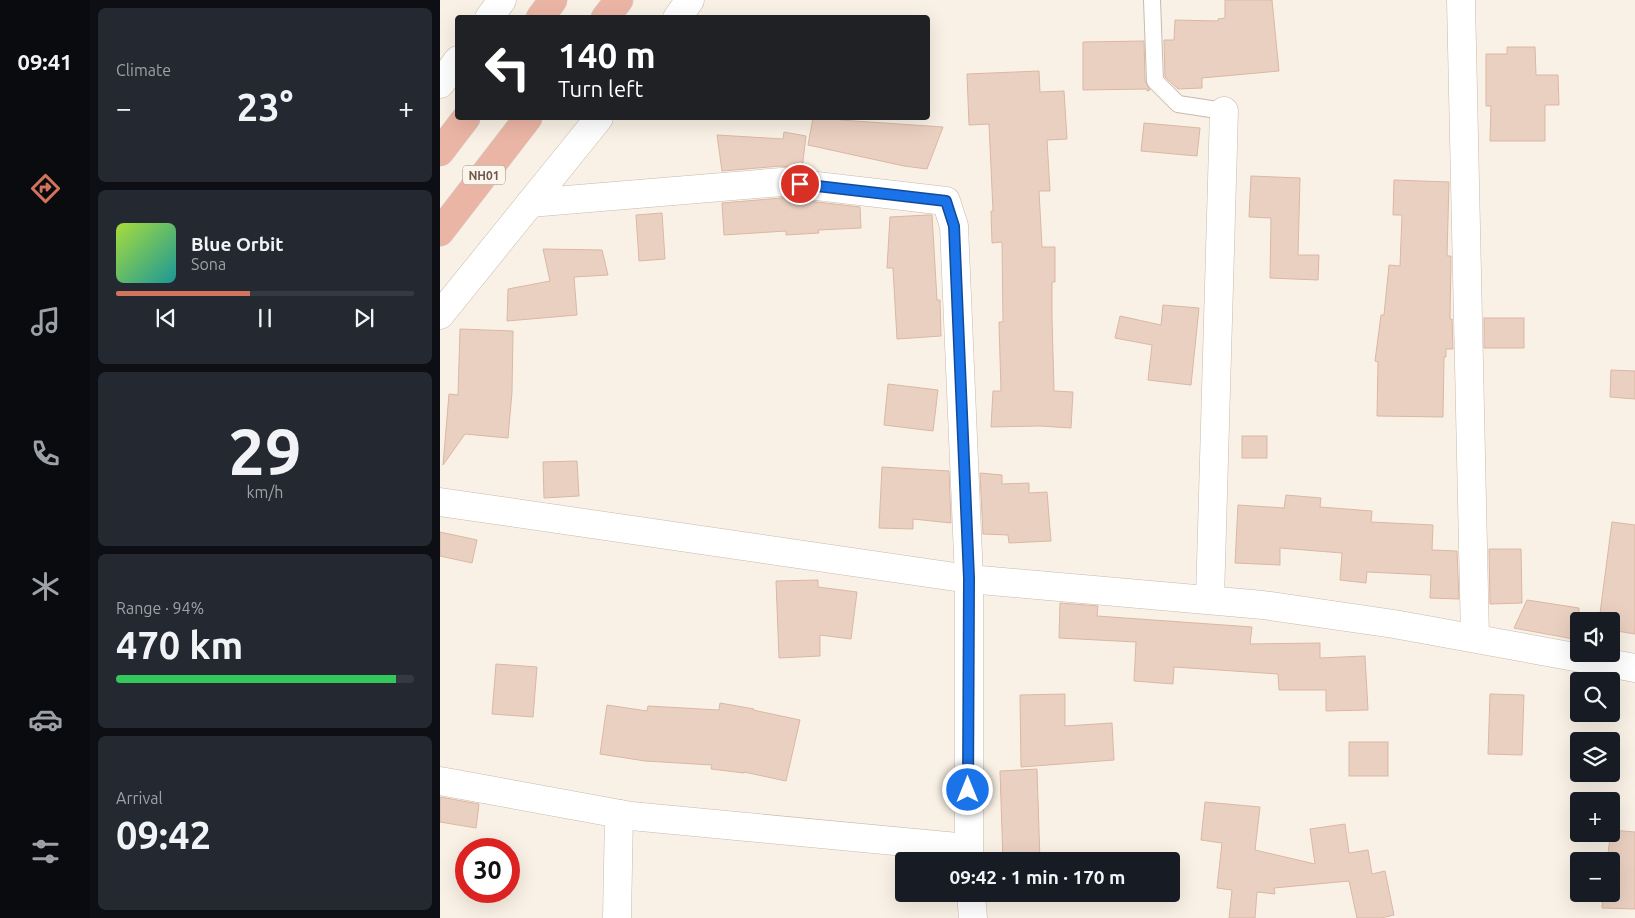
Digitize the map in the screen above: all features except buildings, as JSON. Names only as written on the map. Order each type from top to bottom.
[{"type":"highway","points":[[542,15],[553,0]]},
{"type":"highway","points":[[607,15],[619,0]]},
{"type":"highway","points":[[440,152],[464,120]]},
{"type":"highway","name":"NH01","points":[[440,232],[526,120]]},
{"type":"street","points":[[491,15],[502,0]]},
{"type":"street","points":[[679,15],[690,0]]},
{"type":"street","points":[[1461,0],[1475,638]]},
{"type":"street","points":[[440,84],[455,64]]},
{"type":"street","points":[[1210,599],[1224,111]]},
{"type":"street","points":[[440,315],[597,120]]},
{"type":"street","points":[[530,203],[782,182],[946,201],[954,226],[969,578],[968,852]]},
{"type":"street","points":[[440,502],[969,578],[1273,606],[1475,638],[1635,668]]},
{"type":"street","points":[[440,781],[619,814],[951,852]]},
{"type":"street","points":[[617,918],[619,814]]},
{"type":"street","points":[[972,902],[973,918]]},
{"type":"lane","points":[[1152,0],[1155,81],[1178,104],[1224,111]]},
{"type":"route","points":[[800,184],[946,201],[954,226],[969,578],[968,790]]}]
